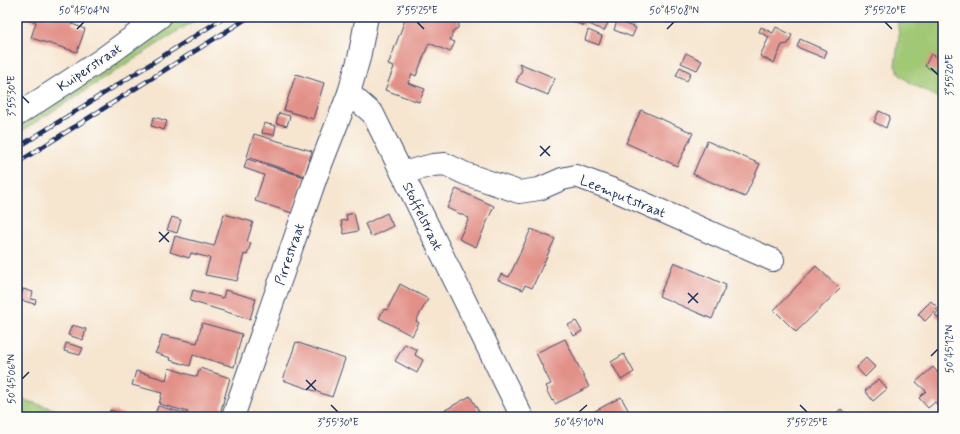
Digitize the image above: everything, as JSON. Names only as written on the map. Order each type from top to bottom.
[{"type":"street","name":"Kuiperstraat","points":[[17,114],[101,60],[160,17]]},
{"type":"street","points":[[349,93],[359,58],[367,17]]},
{"type":"street","name":"Stoffelstraat","points":[[349,93],[373,114],[522,417]]},
{"type":"street","name":"Pirrestraat","points":[[233,417],[316,178],[349,93]]},
{"type":"street","name":"Leemputstraat","points":[[402,173],[433,165],[445,164],[466,174],[518,192],[539,189],[562,179],[576,176],[614,190],[773,260]]},
{"type":"green space","points":[[174,17],[200,17],[17,134],[17,122],[124,53]]},
{"type":"green space","points":[[897,17],[943,17],[943,101],[912,84],[900,75],[895,65],[899,36]]},
{"type":"green space","points":[[17,398],[77,416],[77,417],[17,417]]},
{"type":"building","points":[[21,17],[69,17],[74,19],[72,24],[85,29],[77,52],[31,38],[36,22]]},
{"type":"building","points":[[406,17],[451,17],[458,19],[459,24],[458,28],[454,30],[450,40],[455,42],[450,52],[429,43],[416,76],[412,74],[408,83],[425,89],[419,102],[385,90],[394,67],[388,65]]},
{"type":"building","points":[[523,17],[540,17],[537,23]]},
{"type":"building","points":[[571,17],[607,17],[610,19],[604,31],[585,22],[584,26],[570,20]]},
{"type":"building","points":[[617,21],[636,28],[632,37],[614,30]]},
{"type":"building","points":[[761,27],[773,33],[776,27],[792,35],[788,44],[782,45],[774,63],[760,56],[769,37],[759,32]]},
{"type":"building","points":[[588,30],[602,36],[599,45],[585,40]]},
{"type":"building","points":[[800,39],[827,51],[824,58],[797,47]]},
{"type":"building","points":[[686,53],[702,61],[697,70],[681,63]]},
{"type":"building","points":[[931,54],[943,61],[938,73],[925,66]]},
{"type":"building","points":[[519,63],[555,78],[548,95],[516,82],[522,70]]},
{"type":"building","points":[[680,67],[691,73],[687,81],[676,76]]},
{"type":"building","points":[[296,74],[324,83],[313,119],[284,110]]},
{"type":"building","points":[[641,110],[693,133],[677,166],[626,143]]},
{"type":"building","points":[[879,111],[890,116],[886,128],[874,122]]},
{"type":"building","points":[[279,113],[290,116],[287,126],[276,123]]},
{"type":"building","points":[[154,117],[167,121],[164,130],[151,126]]},
{"type":"building","points":[[264,123],[276,126],[274,135],[262,133]]},
{"type":"building","points":[[254,134],[312,151],[305,176],[247,157]]},
{"type":"building","points":[[707,141],[760,164],[745,197],[693,174]]},
{"type":"building","points":[[247,159],[305,177],[292,213],[255,201],[264,175],[244,168]]},
{"type":"building","points":[[456,189],[494,206],[476,247],[459,239],[469,218],[447,208]]},
{"type":"building","points":[[354,213],[358,231],[344,234],[341,221],[347,220],[346,215]]},
{"type":"building","points":[[387,213],[393,226],[371,237],[365,224]]},
{"type":"building","points":[[224,214],[253,222],[247,242],[251,243],[247,255],[244,254],[237,281],[205,275],[210,258],[191,253],[189,258],[170,252],[175,236],[214,246]]},
{"type":"building","points":[[172,217],[181,220],[177,233],[167,230]]},
{"type":"building","points":[[531,229],[555,239],[532,288],[525,285],[523,290],[498,280],[501,274],[509,277]]},
{"type":"building","points":[[674,262],[726,285],[712,319],[659,296]]},
{"type":"building","points":[[816,266],[840,289],[796,332],[774,310]]},
{"type":"building","points":[[400,284],[428,299],[416,321],[419,323],[412,336],[379,318],[384,309],[387,310]]},
{"type":"building","points":[[23,289],[33,292],[31,299],[36,300],[35,304],[20,300]]},
{"type":"building","points":[[193,290],[223,298],[225,290],[256,299],[250,319],[190,301]]},
{"type":"building","points":[[931,301],[938,308],[925,321],[918,314]]},
{"type":"building","points":[[943,305],[943,321],[935,315]]},
{"type":"building","points":[[576,321],[582,331],[574,336],[568,325]]},
{"type":"building","points":[[202,323],[242,334],[234,367],[193,355],[190,366],[170,360],[171,358],[155,353],[162,335],[197,343]]},
{"type":"building","points":[[72,325],[86,329],[83,340],[68,335]]},
{"type":"building","points":[[565,339],[589,387],[555,404],[547,391],[546,386],[551,384],[536,353]]},
{"type":"building","points":[[296,342],[345,359],[332,397],[283,380]]},
{"type":"building","points":[[66,343],[83,348],[80,355],[64,351]]},
{"type":"building","points":[[405,344],[417,350],[415,355],[423,360],[417,373],[395,361]]},
{"type":"building","points":[[624,354],[634,372],[621,380],[611,362]]},
{"type":"building","points":[[866,358],[875,367],[865,377],[856,367]]},
{"type":"building","points":[[933,367],[938,373],[943,369],[943,411],[935,402],[928,408],[919,398],[926,391],[916,382]]},
{"type":"building","points":[[169,368],[197,377],[200,368],[230,378],[219,417],[154,417],[158,406],[187,414],[188,412],[159,404],[162,393],[132,385],[136,371],[166,380]]},
{"type":"building","points":[[879,379],[887,389],[873,401],[865,391]]},
{"type":"building","points":[[470,396],[482,417],[433,417]]},
{"type":"building","points":[[621,397],[632,417],[584,417]]},
{"type":"building","points":[[841,409],[848,417],[832,417]]},
{"type":"building","points":[[110,410],[131,417],[108,417]]},
{"type":"railway","points":[[17,148],[225,17]]},
{"type":"railway","points":[[17,163],[249,17]]}]
